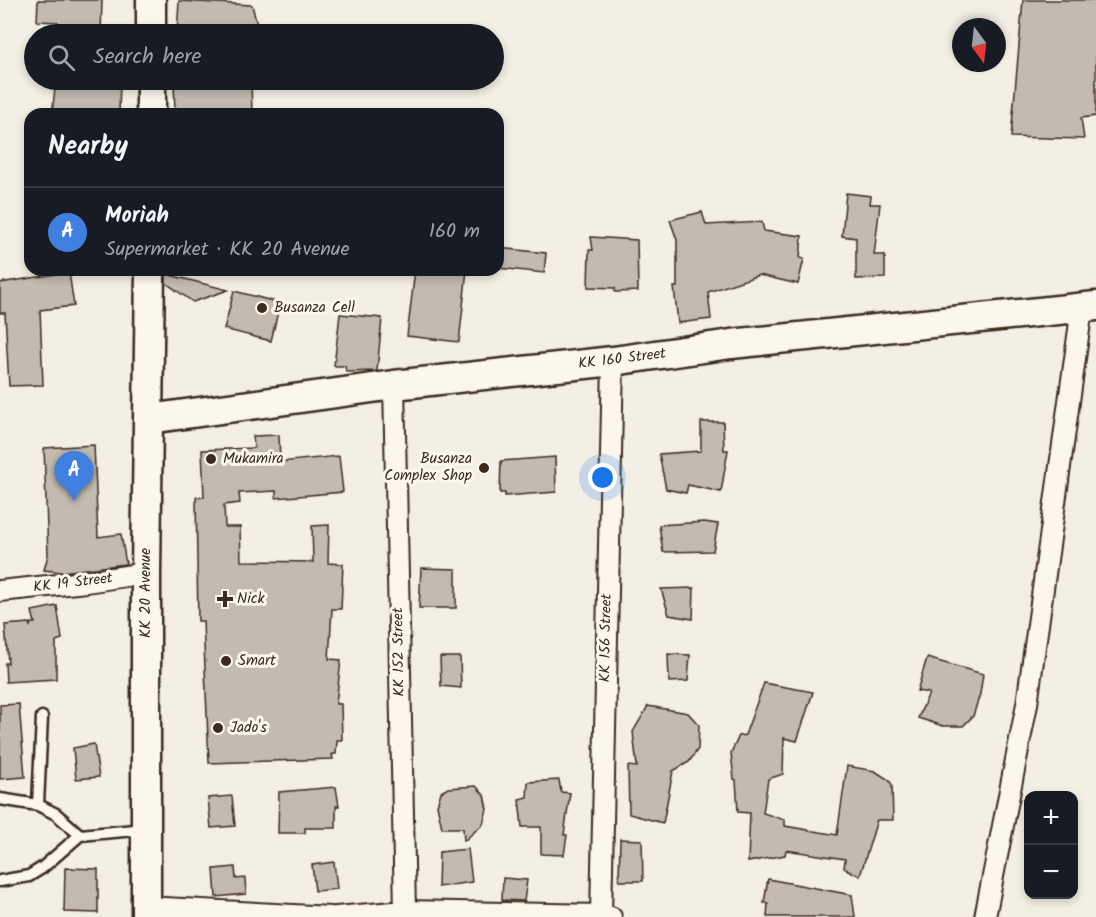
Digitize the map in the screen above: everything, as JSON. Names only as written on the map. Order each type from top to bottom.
[{"type":"main road","points":[[151,0],[151,24]]},
{"type":"main road","points":[[151,90],[151,108]]},
{"type":"main road","name":"KK 20 Avenue","points":[[146,912],[146,573],[150,276]]},
{"type":"main road","name":"KK 160 Street","points":[[149,419],[394,385],[613,361],[731,344],[1089,307]]},
{"type":"street","points":[[985,917],[1027,704],[1089,307]]},
{"type":"street","name":"KK 156 Street","points":[[606,916],[613,361]]},
{"type":"street","name":"KK 152 Street","points":[[394,385],[406,914]]},
{"type":"street","name":"KK 19 Street","points":[[0,591],[146,573]]},
{"type":"street","points":[[146,912],[331,917]]},
{"type":"street","points":[[336,917],[406,914],[606,916]]},
{"type":"lane","points":[[38,805],[42,717]]},
{"type":"lane","points":[[0,799],[38,805],[56,814],[80,835]]},
{"type":"lane","points":[[0,881],[29,876],[42,868],[80,835],[146,828]]},
{"type":"building","points":[[38,0],[102,0],[101,24],[58,24],[58,22],[37,21]]},
{"type":"building","points":[[1023,0],[1096,0],[1096,116],[1081,118],[1084,139],[1011,137]]},
{"type":"building","points":[[179,1],[252,5],[257,24],[178,24]]},
{"type":"building","points":[[55,90],[120,90],[119,108],[53,108]]},
{"type":"building","points":[[174,90],[251,90],[252,108],[175,108]]},
{"type":"building","points":[[846,193],[871,196],[870,204],[880,204],[874,255],[885,255],[885,278],[856,279],[856,238],[842,236]]},
{"type":"building","points":[[702,212],[706,225],[762,222],[764,231],[802,236],[800,258],[804,259],[798,284],[759,275],[708,292],[711,319],[678,323],[674,287],[677,287],[677,240],[670,220]]},
{"type":"building","points":[[591,237],[637,240],[638,291],[615,292],[615,288],[588,287],[589,250],[593,250]]},
{"type":"building","points":[[504,249],[546,253],[544,273],[504,269]]},
{"type":"building","points":[[44,276],[70,276],[74,306],[40,310],[43,385],[9,386],[5,313],[0,313],[0,283]]},
{"type":"building","points":[[166,276],[174,276],[228,290],[193,302],[166,283]]},
{"type":"building","points":[[414,276],[466,276],[459,342],[407,336]]},
{"type":"building","points":[[234,291],[280,303],[271,341],[224,329]]},
{"type":"building","points":[[340,314],[382,318],[377,371],[346,372],[345,366],[334,366]]},
{"type":"building","points":[[701,422],[723,422],[724,450],[728,450],[721,492],[688,485],[686,493],[666,489],[659,454],[701,451]]},
{"type":"building","points":[[279,435],[280,462],[339,456],[343,492],[276,498],[276,491],[239,493],[240,503],[224,505],[225,527],[240,527],[241,561],[313,562],[312,526],[329,525],[328,563],[343,564],[341,609],[332,609],[329,659],[341,660],[336,704],[341,704],[342,740],[337,740],[336,754],[332,754],[333,759],[209,763],[203,621],[198,621],[196,497],[204,497],[202,450],[254,448],[253,436]]},
{"type":"building","points":[[94,445],[98,537],[121,534],[126,564],[62,572],[44,570],[48,555],[44,448]]},
{"type":"building","points":[[555,457],[556,492],[505,496],[505,493],[500,493],[501,461]]},
{"type":"building","points":[[704,522],[718,524],[713,551],[663,552],[659,525]]},
{"type":"building","points":[[421,568],[456,569],[456,608],[419,608]]},
{"type":"building","points":[[694,588],[693,619],[669,615],[661,589]]},
{"type":"building","points":[[57,606],[62,639],[56,641],[56,679],[6,682],[5,663],[8,663],[5,625],[29,623],[30,626],[31,623],[35,623],[32,611]]},
{"type":"building","points":[[668,654],[690,655],[688,681],[669,682]]},
{"type":"building","points":[[440,657],[460,657],[461,688],[441,686]]},
{"type":"building","points":[[927,658],[983,674],[973,716],[963,726],[943,726],[918,718],[929,693],[917,691]]},
{"type":"building","points":[[764,683],[813,692],[797,741],[784,738],[783,774],[768,779],[763,813],[785,820],[785,826],[837,835],[847,766],[875,771],[889,780],[892,785],[893,820],[877,820],[860,876],[844,868],[845,859],[786,850],[785,855],[748,862],[750,813],[738,812],[731,753],[739,736],[745,735]]},
{"type":"building","points":[[19,704],[25,777],[0,779],[0,705]]},
{"type":"building","points":[[648,706],[688,713],[699,725],[698,749],[689,762],[673,771],[663,823],[629,814],[628,766],[637,767],[633,732]]},
{"type":"building","points":[[94,744],[99,777],[76,779],[73,748]]},
{"type":"building","points":[[559,780],[561,792],[570,793],[564,835],[567,835],[564,855],[541,854],[541,827],[522,827],[519,799],[527,797],[528,782]]},
{"type":"building","points":[[476,786],[484,795],[487,809],[483,824],[464,841],[463,828],[442,828],[437,805],[441,792],[448,788]]},
{"type":"building","points":[[336,787],[339,806],[336,806],[336,828],[305,828],[305,833],[278,833],[279,792]]},
{"type":"building","points":[[232,796],[235,826],[211,828],[208,798]]},
{"type":"building","points":[[620,839],[642,840],[643,881],[619,881]]},
{"type":"building","points":[[468,849],[472,882],[438,887],[439,852]]},
{"type":"building","points":[[334,862],[337,889],[315,891],[312,865]]},
{"type":"building","points":[[235,867],[236,879],[245,878],[246,894],[216,897],[214,869]]},
{"type":"building","points":[[65,868],[98,869],[98,913],[64,912]]},
{"type":"building","points":[[503,878],[527,880],[524,901],[502,900]]},
{"type":"building","points":[[768,879],[852,895],[855,917],[767,917],[768,903],[764,903]]},
{"type":"place","name":"Busanza Cell","points":[[262,308]]},
{"type":"place","name":"Mukamira","points":[[211,459]]},
{"type":"place","name":"Busanza Complex Shop","points":[[484,468]]},
{"type":"place","name":"Moriah","points":[[74,501]]},
{"type":"place","name":"Nick","points":[[225,599]]},
{"type":"place","name":"Smart","points":[[226,661]]},
{"type":"place","name":"Jado's","points":[[218,728]]}]
